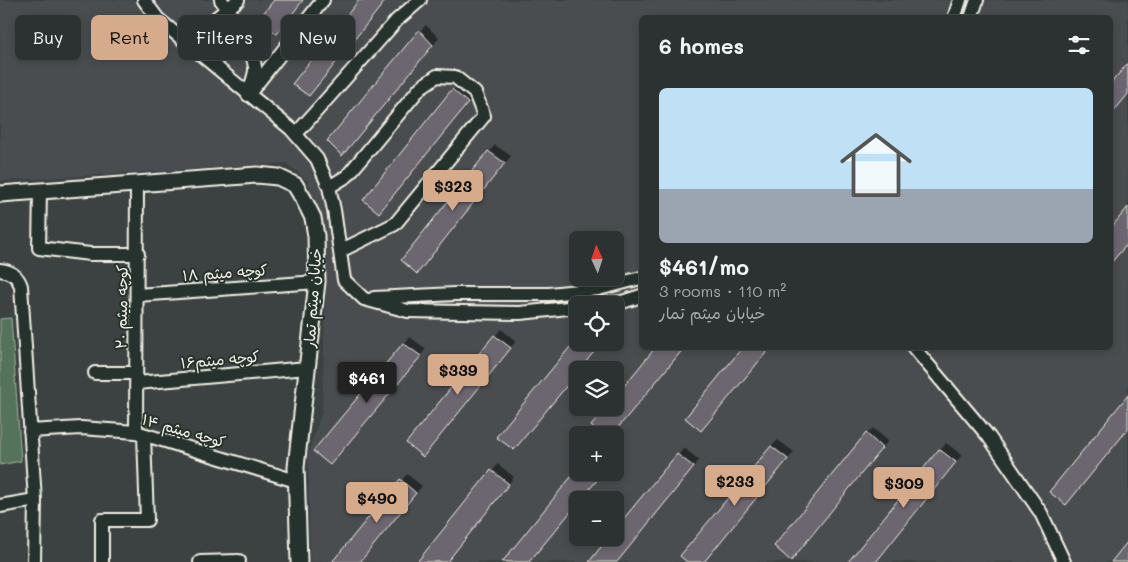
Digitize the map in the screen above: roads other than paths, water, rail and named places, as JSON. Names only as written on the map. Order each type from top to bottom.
[{"type":"street","points":[[144,0],[158,18],[178,35]]},
{"type":"street","points":[[214,15],[225,5],[238,0]]},
{"type":"street","points":[[248,95],[323,0]]},
{"type":"street","points":[[296,134],[397,20],[420,0]]},
{"type":"street","points":[[956,15],[960,0]]},
{"type":"street","points":[[972,15],[977,0]]},
{"type":"street","points":[[225,5],[249,45],[255,69],[248,95]]},
{"type":"street","points":[[207,60],[296,134],[317,159],[329,187],[344,280],[364,299],[408,311],[520,314],[569,308]]},
{"type":"street","points":[[329,187],[347,176],[421,87],[437,76],[456,77],[475,93],[484,116],[395,224],[340,251]]},
{"type":"street","name":"خیابان میثم تمار","points":[[0,194],[258,175],[278,177],[295,185],[313,218],[316,236],[317,282],[296,467],[299,562]]},
{"type":"street","name":"کوچه میثم ۲۰","points":[[102,562],[102,520],[147,520],[136,378],[137,183]]},
{"type":"street","points":[[40,190],[39,248],[90,254],[138,254]]},
{"type":"street","points":[[0,270],[11,273],[20,281],[21,286],[35,500],[34,562]]},
{"type":"street","points":[[364,299],[407,295],[549,294],[598,288],[639,278]]},
{"type":"street","name":"کوچه میثم ۱۸","points":[[136,295],[317,282]]},
{"type":"street","points":[[624,301],[639,297]]},
{"type":"street","points":[[916,350],[990,437],[1041,513],[1064,562]]},
{"type":"street","name":"کوچه میثم۱۶","points":[[95,373],[136,378],[307,368]]},
{"type":"street","name":"کوچه میثم ۱۴","points":[[30,431],[81,428],[140,433],[296,481]]},
{"type":"street","points":[[0,506],[35,500]]},
{"type":"street","points":[[200,562],[239,561]]}]
